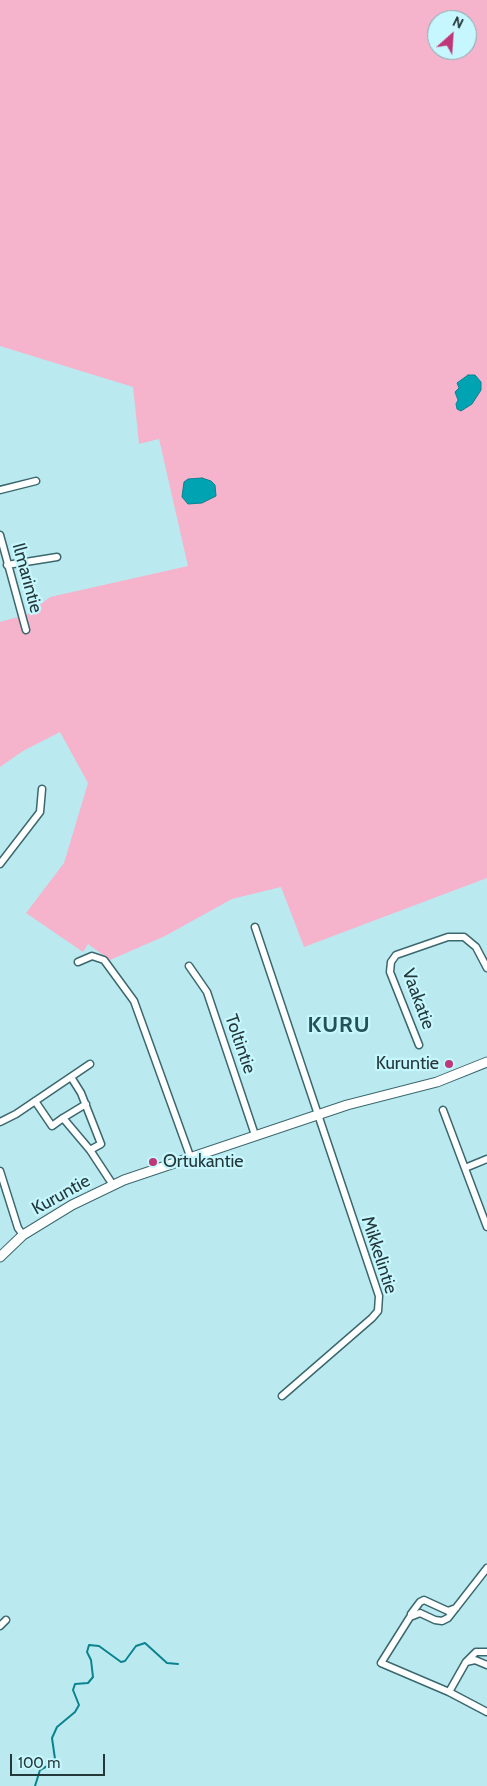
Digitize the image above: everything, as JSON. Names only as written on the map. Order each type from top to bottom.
[{"type":"street","points":[[0,490],[36,481]]},
{"type":"street","name":"Ilmarintie","points":[[0,534],[26,630]]},
{"type":"street","points":[[7,565],[57,557]]},
{"type":"street","points":[[0,864],[40,812],[42,789]]},
{"type":"street","name":"Mikkelintie","points":[[254,928],[379,1296],[379,1304],[372,1318],[282,1396]]},
{"type":"street","name":"Vaakatie","points":[[419,1045],[390,972],[391,962],[396,955],[448,937],[464,937],[476,947],[487,968]]},
{"type":"street","points":[[78,962],[92,956],[104,960],[134,1001],[190,1156]]},
{"type":"street","name":"Toltintie","points":[[189,966],[206,992],[255,1135]]},
{"type":"street","name":"Kuruntie","points":[[0,1257],[23,1235],[72,1205],[112,1185],[190,1156],[376,1096],[433,1083],[487,1062]]},
{"type":"street","points":[[0,1122],[90,1064]]},
{"type":"street","points":[[71,1077],[82,1093],[101,1144],[90,1150]]},
{"type":"street","points":[[35,1101],[52,1126],[86,1104]]},
{"type":"street","points":[[443,1110],[487,1227]]},
{"type":"street","points":[[63,1118],[90,1150],[112,1185]]},
{"type":"street","points":[[465,1168],[487,1159]]},
{"type":"street","points":[[0,1171],[18,1228],[23,1235]]},
{"type":"street","points":[[410,1616],[420,1613],[442,1621],[448,1618],[487,1568]]},
{"type":"street","points":[[457,1608],[448,1611],[424,1600],[420,1602],[381,1663],[449,1692],[487,1712]]},
{"type":"street","points":[[0,1626],[6,1620]]},
{"type":"street","points":[[449,1692],[466,1662],[476,1652],[487,1652]]},
{"type":"street","points":[[466,1662],[475,1660],[487,1665]]},
{"type":"shaded area","points":[[0,0],[487,0],[487,878],[304,947],[281,887],[232,899],[165,936],[110,960],[88,944],[83,952],[26,913],[64,863],[88,783],[60,732],[23,751],[0,767],[0,622],[28,614],[50,597],[188,566],[159,439],[139,444],[133,387],[0,346]],"holes":[[[459,388],[475,396],[472,404],[457,409]],[[202,478],[211,481],[202,503],[188,504],[188,479]]]},
{"type":"water","points":[[468,375],[475,375],[481,382],[481,390],[472,404],[461,411],[457,409],[456,404],[458,400],[455,392],[459,388],[457,383]]},
{"type":"water","points":[[202,478],[211,481],[215,485],[216,496],[202,503],[188,504],[182,497],[184,482],[188,479]]},
{"type":"waterway","points":[[35,1786],[40,1770],[51,1764],[55,1759],[52,1738],[57,1727],[75,1712],[79,1705],[73,1690],[75,1684],[88,1683],[93,1677],[91,1660],[87,1652],[89,1645],[99,1646],[121,1662],[125,1661],[136,1646],[145,1643],[167,1663],[178,1664]]},
{"type":"place","name":"Kuruntie","points":[[449,1064]]},
{"type":"place","name":"Ortukantie","points":[[153,1162]]},
{"type":"district","name":"KURU","points":[[339,1026]]}]
